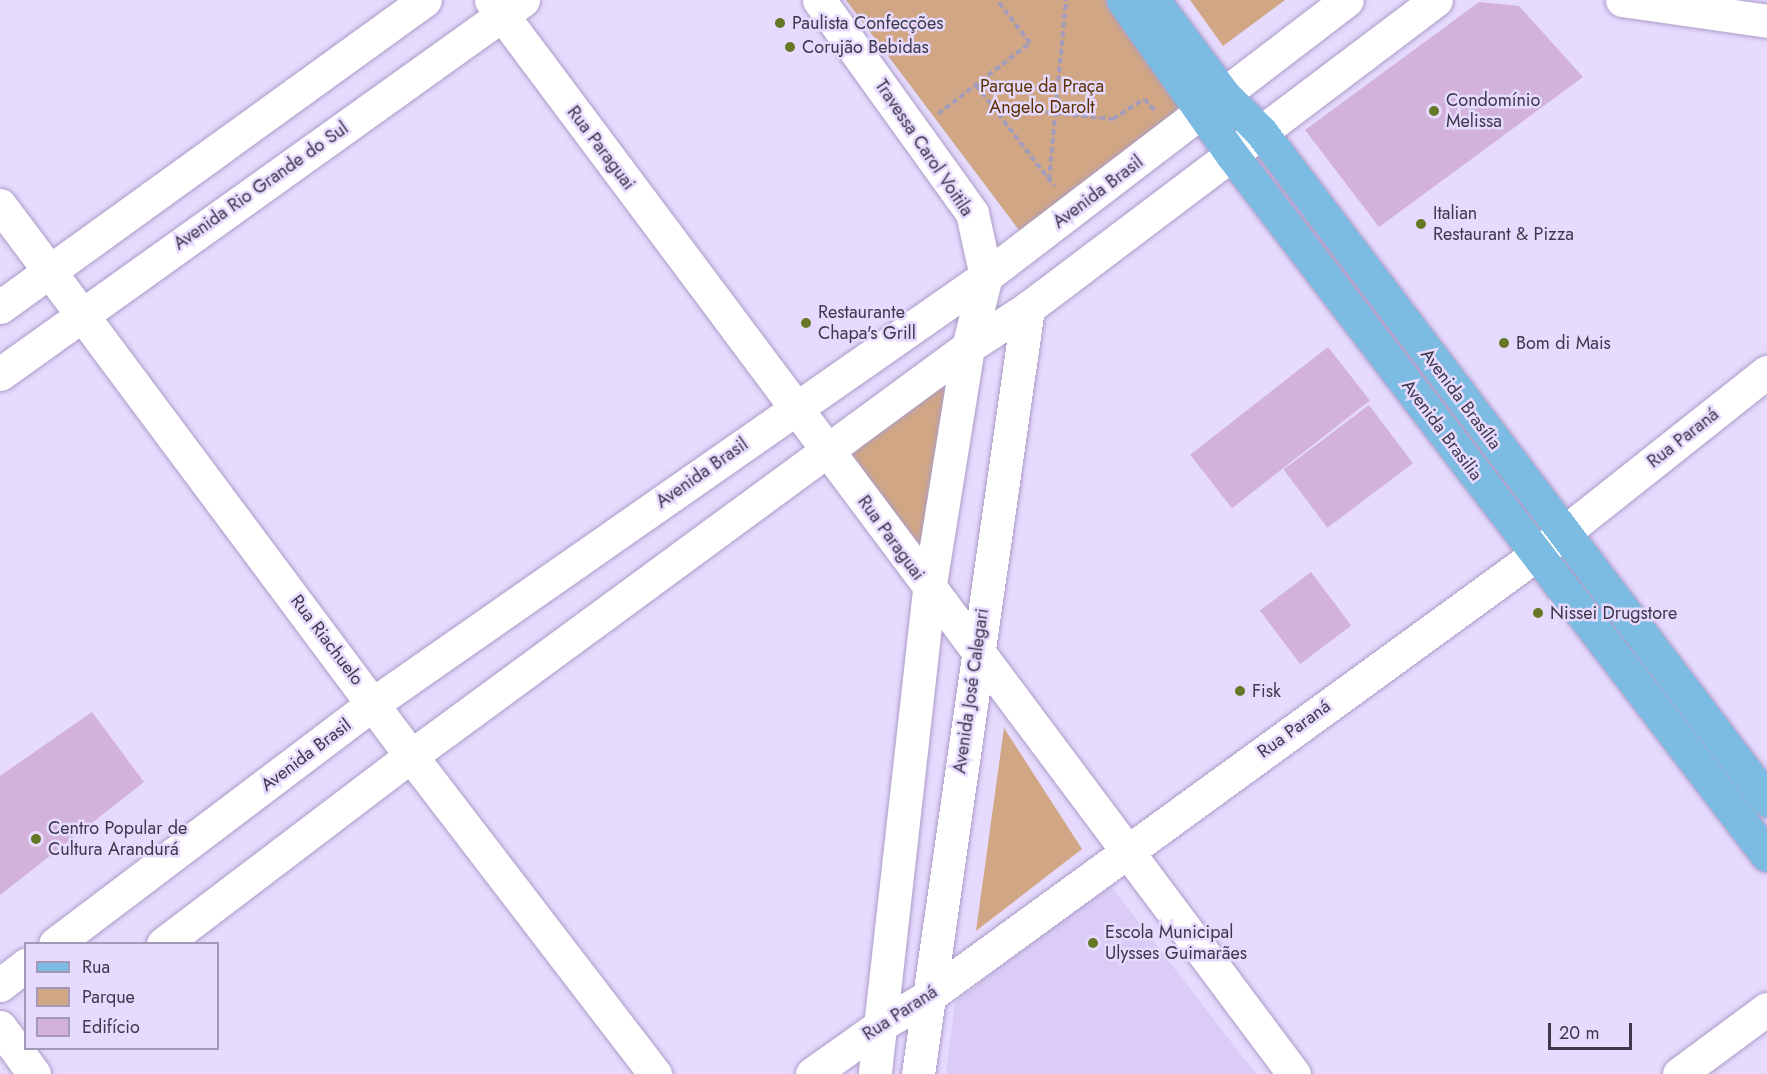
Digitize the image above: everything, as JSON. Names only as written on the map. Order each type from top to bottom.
[{"type":"main road","name":"Avenida Brasilia","points":[[1123,0],[1214,104],[1232,155],[1767,855]]},
{"type":"main road","name":"Avenida Brasília","points":[[1153,0],[1214,104],[1260,132],[1561,534],[1767,800]]},
{"type":"street","points":[[0,307],[425,0]]},
{"type":"street","name":"Travessa Carol Voitila","points":[[819,0],[917,132],[972,213],[986,276],[968,347]]},
{"type":"street","name":"Avenida Brasil","points":[[58,942],[374,703],[986,276],[1174,135],[1347,0]]},
{"type":"street","points":[[166,942],[411,756],[829,453],[968,347],[1028,308],[1436,0]]},
{"type":"street","points":[[1622,0],[1767,21]]},
{"type":"street","name":"Avenida Rio Grande do Sul","points":[[0,374],[505,5]]},
{"type":"street","name":"Rua Paraguai","points":[[505,5],[929,590],[1294,1074]]},
{"type":"street","name":"Rua Riachuelo","points":[[0,205],[83,312],[411,756],[655,1074]]},
{"type":"street","name":"Avenida José Calegari","points":[[918,1074],[976,653],[1028,308]]},
{"type":"street","points":[[875,1074],[929,590],[968,347]]},
{"type":"street","name":"Rua Paraná","points":[[813,1074],[882,1024],[928,996],[1126,850],[1537,554],[1767,372]]},
{"type":"street","points":[[0,985],[24,967]]},
{"type":"street","points":[[1679,1074],[1767,1009]]},
{"type":"street","points":[[0,1027],[19,1060]]},
{"type":"path","points":[[917,132],[1030,43],[997,0]]},
{"type":"path","points":[[1049,180],[1066,0]]},
{"type":"path","points":[[976,85],[1073,211]]},
{"type":"path","points":[[992,107],[1113,119],[1144,99],[1174,135]]},
{"type":"shaded area","name":"Escola Municipal Ulysses Guimarães","points":[[1109,884],[1256,1074],[946,1074],[955,1002]]},
{"type":"green space","name":"Parque da Praça Angelo Darolt","points":[[846,0],[1113,0],[1192,107],[1022,234]]},
{"type":"green space","points":[[1190,0],[1285,0],[1223,46]]},
{"type":"green space","points":[[963,367],[927,570],[842,456]]},
{"type":"green space","points":[[1004,728],[1082,849],[976,931]]},
{"type":"building","name":"Condomínio Melissa","points":[[1479,2],[1519,6],[1583,77],[1379,227],[1305,130]]},
{"type":"building","points":[[1328,347],[1370,401],[1232,508],[1190,455]]},
{"type":"building","points":[[1369,405],[1413,463],[1327,528],[1284,469]]},
{"type":"building","points":[[1311,572],[1351,626],[1300,664],[1260,611]]},
{"type":"building","name":"Centro Popular de Cultura Arandurá","points":[[92,712],[144,782],[0,895],[0,776]]},
{"type":"place","name":"Paulista Confecções","points":[[780,23]]},
{"type":"place","name":"Corujão Bebidas","points":[[790,47]]},
{"type":"place","name":"Condomínio Melissa","points":[[1434,111]]},
{"type":"place","name":"Italian Restaurant & Pizza","points":[[1421,224]]},
{"type":"place","name":"Restaurante Chapa's Grill","points":[[806,323]]},
{"type":"place","name":"Bom di Mais","points":[[1504,343]]},
{"type":"place","name":"Nissei Drugstore","points":[[1538,613]]},
{"type":"place","name":"Fisk","points":[[1240,691]]},
{"type":"place","name":"Centro Popular de Cultura Arandurá","points":[[36,839]]},
{"type":"place","name":"Escola Municipal Ulysses Guimarães","points":[[1093,943]]}]
